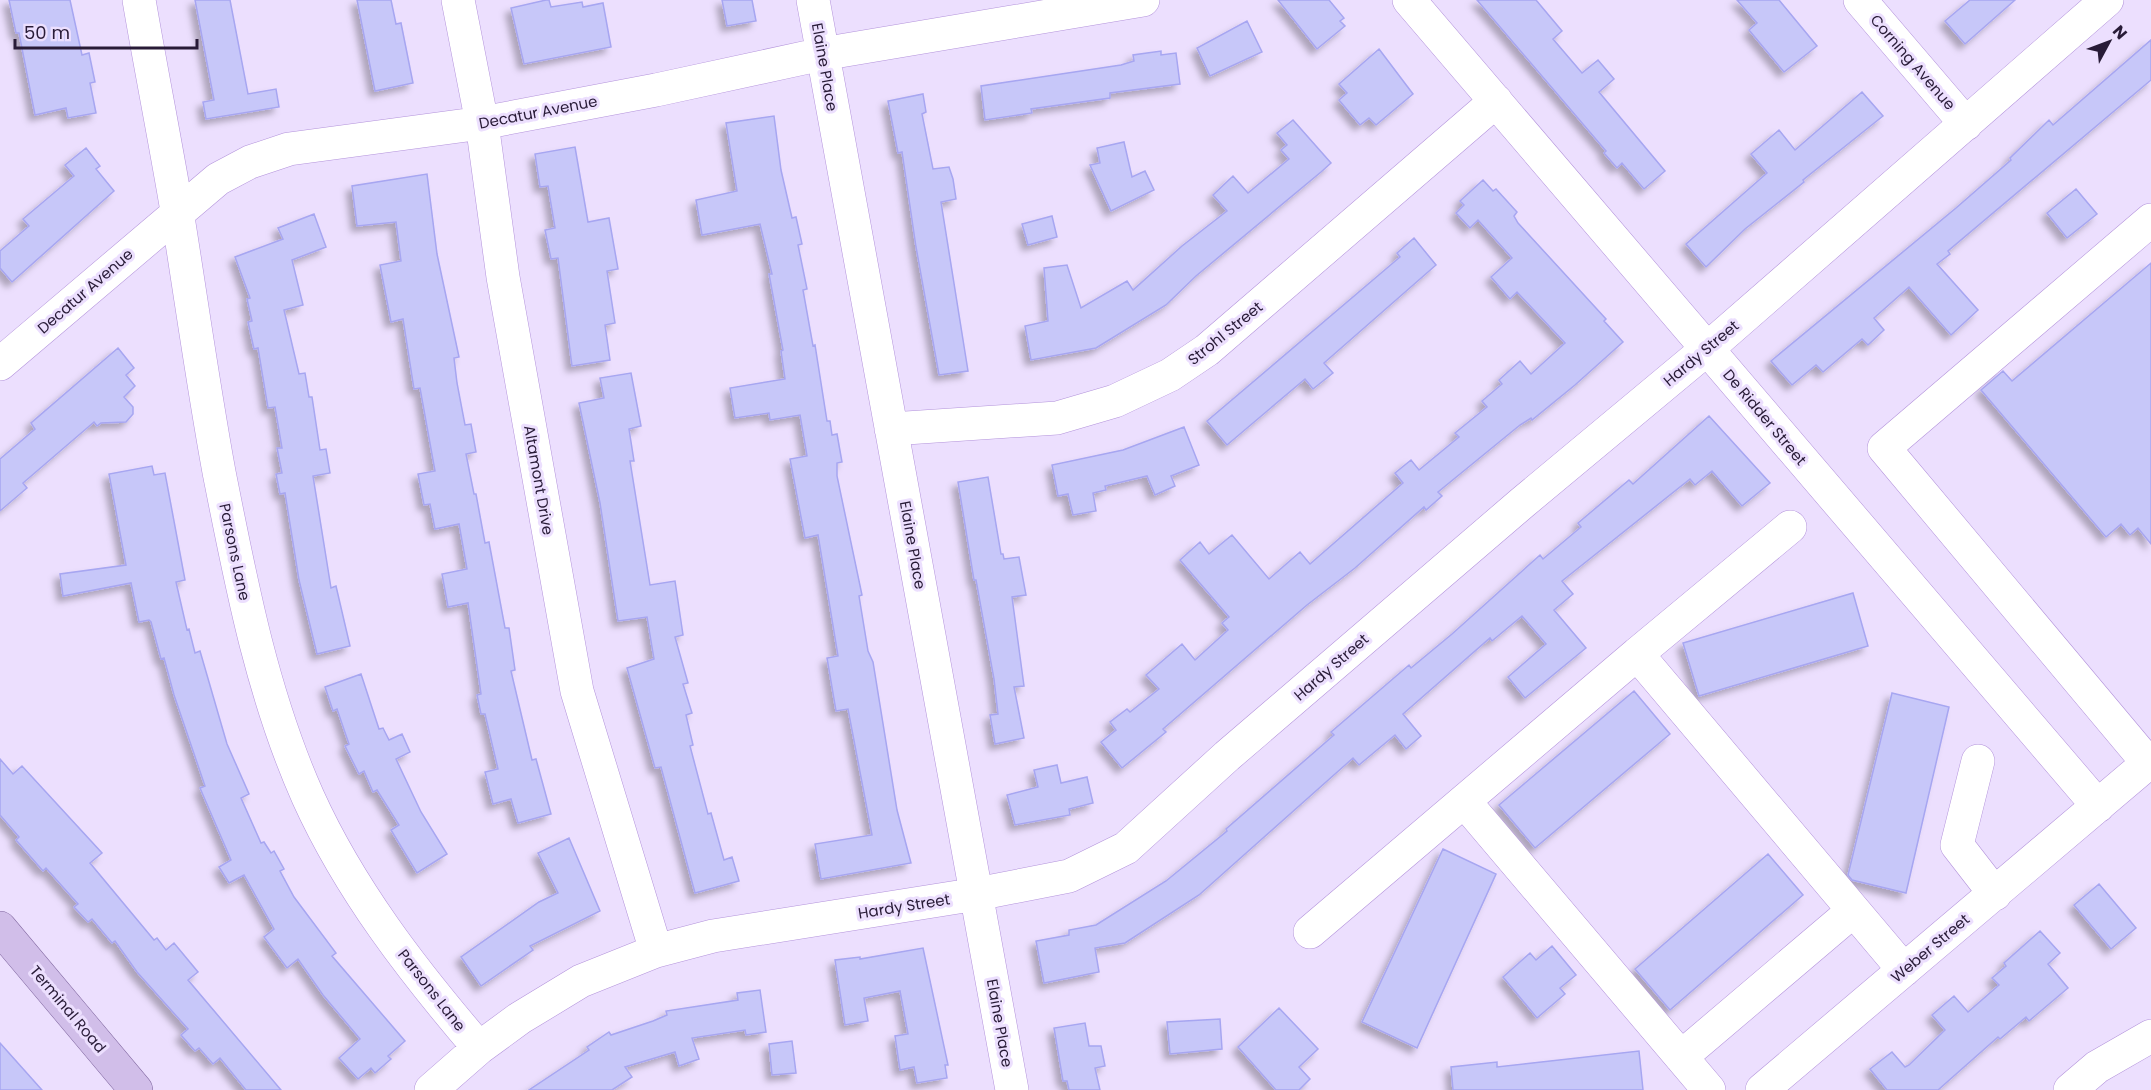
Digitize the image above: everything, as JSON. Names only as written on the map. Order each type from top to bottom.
[{"type":"main road","name":"Terminal Road","points":[[0,928],[136,1090]]},
{"type":"street","name":"Parsons Lane","points":[[138,0],[177,211],[199,363],[241,584],[273,709],[309,798],[351,879],[416,974],[478,1048]]},
{"type":"street","name":"Altamont Drive","points":[[458,0],[482,123],[503,278],[577,691],[656,951]]},
{"type":"street","name":"Elaine Place","points":[[813,0],[1012,1090]]},
{"type":"street","name":"Decatur Avenue","points":[[0,364],[177,211],[226,175],[250,162],[289,149],[482,123],[656,90],[822,54],[1143,0]]},
{"type":"street","name":"De Ridder Street","points":[[1409,0],[2098,806]]},
{"type":"street","name":"Corning Avenue","points":[[1860,0],[1966,124]]},
{"type":"street","name":"Hardy Street","points":[[431,1090],[478,1048],[520,1018],[581,981],[656,951],[713,936],[977,894],[1069,876],[1126,848],[1254,733],[1707,349],[2107,0]]},
{"type":"street","name":"Strohl Street","points":[[891,429],[1057,418],[1115,401],[1170,375],[1207,350],[1496,101]]},
{"type":"street","points":[[2150,764],[1884,448],[2151,220]]},
{"type":"street","points":[[1310,932],[1790,527]]},
{"type":"street","points":[[1637,654],[1904,970]]},
{"type":"street","points":[[1978,761],[1957,845],[1995,894]]},
{"type":"street","name":"Weber Street","points":[[1762,1090],[2150,764]]},
{"type":"street","points":[[1464,801],[1709,1090]]},
{"type":"street","points":[[1681,1057],[1863,922]]},
{"type":"street","points":[[2070,1090],[2097,1067],[2151,1036]]},
{"type":"building","points":[[9,0],[70,0],[82,55],[89,53],[95,82],[90,83],[96,113],[68,118],[66,108],[35,115],[19,33],[16,33]]},
{"type":"building","points":[[195,0],[230,0],[248,94],[276,89],[279,107],[206,119],[203,102],[214,100]]},
{"type":"building","points":[[357,0],[391,0],[396,24],[401,23],[413,83],[375,91]]},
{"type":"building","points":[[549,0],[551,7],[582,2],[583,7],[603,3],[611,47],[524,64],[511,8]]},
{"type":"building","points":[[722,0],[752,0],[756,21],[727,26]]},
{"type":"building","points":[[1278,0],[1329,0],[1344,18],[1340,21],[1345,26],[1317,49]]},
{"type":"building","points":[[1477,0],[1536,0],[1562,31],[1553,39],[1582,73],[1598,60],[1614,79],[1599,92],[1665,171],[1644,189],[1622,163],[1617,168],[1604,153],[1606,151]]},
{"type":"building","points":[[1737,0],[1779,0],[1817,46],[1784,72],[1749,30],[1757,23]]},
{"type":"building","points":[[1970,0],[2015,0],[1965,44],[1945,21]]},
{"type":"building","points":[[1247,21],[1262,52],[1210,76],[1197,48]]},
{"type":"building","points":[[2151,40],[2151,80],[1948,251],[1950,254],[1937,264],[1978,310],[1951,335],[1909,287],[1874,318],[1884,330],[1868,345],[1862,339],[1823,372],[1816,365],[1792,385],[1771,361],[1956,208],[2011,160],[2010,158],[2049,120],[2053,125]]},
{"type":"building","points":[[1379,49],[1413,94],[1376,125],[1369,118],[1360,125],[1339,100],[1347,93],[1339,84]]},
{"type":"building","points":[[1161,51],[1161,55],[1176,53],[1180,84],[1110,93],[1110,98],[1031,109],[1032,113],[985,120],[981,86],[1121,65],[1134,61],[1133,55]]},
{"type":"building","points":[[1862,92],[1883,116],[1745,229],[1706,267],[1686,244],[1767,173],[1751,154],[1779,130],[1795,150]]},
{"type":"building","points":[[923,94],[926,112],[922,114],[933,169],[949,167],[953,179],[956,199],[941,202],[968,371],[939,375],[902,152],[898,153],[888,101]]},
{"type":"building","points":[[774,116],[781,170],[792,218],[796,217],[802,244],[798,245],[807,289],[803,290],[813,346],[815,345],[827,421],[830,421],[832,435],[837,434],[842,462],[837,463],[837,476],[862,595],[859,596],[868,651],[873,662],[897,810],[911,863],[821,879],[815,844],[872,835],[848,709],[836,711],[827,658],[838,656],[818,535],[805,538],[790,459],[807,456],[800,415],[770,420],[769,413],[735,418],[730,388],[785,379],[781,351],[783,350],[769,274],[772,274],[760,224],[702,235],[696,200],[737,191],[726,123]]},
{"type":"building","points":[[1293,120],[1331,163],[1196,276],[1166,305],[1096,348],[1031,360],[1025,326],[1048,321],[1044,268],[1067,265],[1081,308],[1127,281],[1133,290],[1182,246],[1227,211],[1213,195],[1233,176],[1248,193],[1289,159],[1281,150],[1287,145],[1277,133]]},
{"type":"building","points":[[1124,142],[1132,177],[1145,171],[1154,190],[1111,211],[1090,165],[1100,163],[1097,148]]},
{"type":"building","points":[[575,147],[588,222],[609,218],[618,269],[607,271],[615,323],[605,325],[610,360],[572,366],[558,258],[551,259],[545,230],[555,228],[548,186],[540,187],[535,154]]},
{"type":"building","points":[[86,148],[100,166],[96,169],[114,191],[12,282],[0,268],[0,251],[29,226],[23,219],[74,176],[65,165]]},
{"type":"building","points":[[427,174],[437,254],[459,357],[454,358],[457,383],[465,425],[471,424],[476,452],[466,454],[485,543],[489,542],[505,628],[509,628],[515,670],[511,671],[532,760],[536,759],[551,814],[518,823],[511,799],[493,804],[485,772],[498,769],[485,714],[481,714],[477,695],[481,694],[468,603],[448,607],[442,574],[467,569],[459,524],[435,529],[430,504],[424,505],[418,474],[435,471],[420,388],[414,389],[403,319],[391,322],[380,265],[401,261],[396,222],[357,226],[352,186]]},
{"type":"building","points":[[1483,180],[1493,191],[1496,189],[1517,212],[1514,216],[1518,223],[1606,319],[1604,321],[1623,342],[1532,420],[1531,418],[1520,425],[1438,492],[1442,496],[1426,510],[1424,507],[1355,568],[1307,605],[1163,729],[1166,732],[1122,768],[1101,742],[1116,730],[1110,722],[1127,709],[1130,712],[1159,689],[1146,675],[1182,644],[1195,660],[1228,630],[1222,623],[1229,617],[1180,560],[1200,542],[1209,554],[1232,535],[1269,579],[1300,552],[1310,564],[1403,483],[1395,473],[1411,460],[1419,470],[1459,437],[1455,433],[1487,407],[1482,401],[1502,384],[1499,380],[1520,361],[1531,374],[1565,343],[1517,292],[1510,299],[1491,277],[1512,258],[1478,220],[1470,228],[1456,213],[1464,205],[1460,201]]},
{"type":"building","points":[[2076,189],[2097,214],[2067,238],[2047,213]]},
{"type":"building","points":[[314,214],[326,247],[292,260],[303,305],[284,310],[299,374],[305,373],[309,397],[312,397],[320,450],[326,449],[330,473],[313,476],[331,588],[336,586],[350,646],[317,654],[299,580],[285,493],[280,494],[276,474],[282,473],[277,448],[282,448],[275,407],[268,408],[258,348],[254,349],[248,322],[252,321],[247,299],[250,298],[235,257],[283,239],[278,228]]},
{"type":"building","points":[[1052,216],[1057,237],[1028,245],[1022,224]]},
{"type":"building","points":[[1414,238],[1436,265],[1324,363],[1333,373],[1313,389],[1305,379],[1227,445],[1207,421],[1400,257],[1397,253]]},
{"type":"building","points":[[2151,263],[2151,544],[2138,528],[2130,535],[2121,524],[2106,537],[1981,390],[2003,371],[2012,381]]},
{"type":"building","points":[[118,348],[134,368],[126,375],[135,386],[124,397],[133,407],[133,414],[126,422],[101,423],[97,426],[94,422],[23,483],[27,488],[0,511],[0,459],[35,429],[31,423]]},
{"type":"building","points":[[631,373],[641,426],[629,429],[634,461],[630,461],[650,585],[675,581],[683,635],[675,637],[688,683],[683,684],[692,713],[686,715],[693,745],[690,746],[708,814],[711,813],[724,860],[732,857],[739,881],[695,893],[661,767],[655,768],[627,668],[654,659],[647,617],[618,621],[600,503],[579,403],[604,398],[600,378]]},
{"type":"building","points":[[1709,416],[1770,483],[1742,506],[1712,471],[1695,485],[1690,479],[1562,581],[1573,594],[1554,610],[1586,648],[1525,698],[1508,677],[1546,644],[1522,616],[1492,641],[1490,638],[1403,714],[1421,736],[1406,749],[1395,735],[1359,765],[1353,758],[1199,895],[1125,943],[1095,948],[1099,972],[1044,983],[1036,941],[1069,935],[1069,930],[1096,925],[1166,881],[1227,831],[1226,829],[1334,735],[1331,732],[1409,665],[1411,668],[1452,634],[1540,555],[1543,559],[1581,527],[1578,523],[1629,480],[1633,484]]},
{"type":"building","points":[[1184,427],[1199,465],[1171,476],[1175,486],[1155,495],[1147,476],[1105,486],[1106,490],[1093,493],[1096,511],[1073,515],[1068,494],[1058,496],[1052,465],[1123,450]]},
{"type":"building","points":[[152,466],[154,475],[165,473],[185,580],[176,582],[187,630],[189,629],[195,653],[200,651],[227,744],[249,794],[241,798],[261,843],[264,842],[271,853],[274,851],[284,869],[280,871],[294,897],[336,953],[332,956],[405,1041],[388,1056],[391,1059],[375,1073],[371,1068],[358,1079],[339,1058],[360,1039],[323,995],[298,959],[287,968],[264,937],[274,929],[244,875],[229,883],[219,867],[231,860],[200,788],[205,786],[164,658],[161,659],[151,622],[149,620],[139,622],[131,583],[63,596],[60,574],[126,565],[109,474]]},
{"type":"building","points":[[988,477],[1001,554],[1004,559],[1019,557],[1026,595],[1012,597],[1024,686],[1014,687],[1024,738],[995,744],[990,715],[998,714],[994,679],[976,580],[974,580],[958,482]]},
{"type":"building","points":[[1853,593],[1868,646],[1699,696],[1683,643]]},
{"type":"building","points":[[361,674],[379,729],[383,728],[389,740],[402,734],[410,752],[396,759],[421,812],[447,854],[417,873],[391,830],[399,825],[377,790],[373,792],[364,771],[359,774],[345,746],[349,744],[337,709],[333,711],[325,687]]},
{"type":"building","points":[[1634,691],[1670,734],[1535,848],[1499,805]]},
{"type":"building","points":[[1892,693],[1949,707],[1906,893],[1852,880],[1848,875]]},
{"type":"building","points":[[0,759],[13,774],[22,766],[102,853],[90,863],[154,940],[157,938],[166,950],[174,943],[198,972],[188,980],[281,1090],[246,1090],[220,1058],[213,1064],[199,1048],[195,1051],[181,1035],[188,1029],[137,972],[115,941],[112,943],[92,919],[88,922],[74,907],[78,904],[46,868],[43,871],[16,840],[19,837],[0,815]]},
{"type":"building","points":[[1057,765],[1061,783],[1087,777],[1093,803],[1069,809],[1070,815],[1015,825],[1007,795],[1038,787],[1034,770]]},
{"type":"building","points":[[569,838],[600,911],[530,946],[533,950],[481,986],[461,957],[539,902],[558,893],[538,853]]},
{"type":"building","points":[[1443,849],[1496,874],[1417,1048],[1362,1022]]},
{"type":"building","points":[[1768,854],[1803,895],[1670,1010],[1635,969]]},
{"type":"building","points":[[2099,884],[2136,928],[2111,949],[2074,905]]},
{"type":"building","points":[[2040,931],[2060,953],[2048,964],[2068,988],[2029,1021],[2026,1017],[2000,1039],[1998,1037],[1938,1090],[1887,1090],[1870,1069],[1892,1052],[1905,1067],[1909,1065],[1945,1030],[1932,1015],[1954,996],[1968,1012],[1999,985],[1992,978],[2006,966],[2004,963]]},
{"type":"building","points":[[1552,946],[1576,975],[1560,988],[1565,994],[1537,1018],[1503,977],[1530,953],[1536,960]]},
{"type":"building","points":[[923,948],[948,1065],[945,1065],[947,1078],[917,1083],[914,1067],[900,1070],[895,1036],[908,1034],[900,991],[864,998],[868,1021],[845,1025],[835,960],[860,957],[860,959]]},
{"type":"building","points":[[760,990],[766,1032],[746,1035],[745,1030],[692,1038],[699,1059],[679,1066],[675,1052],[625,1067],[632,1077],[612,1090],[529,1090],[589,1050],[587,1047],[609,1032],[611,1035],[653,1021],[667,1015],[666,1011],[738,1000],[737,993]]},
{"type":"building","points":[[1279,1008],[1318,1049],[1299,1067],[1310,1079],[1299,1090],[1276,1090],[1238,1047]]},
{"type":"building","points":[[1220,1019],[1222,1049],[1170,1054],[1167,1022]]},
{"type":"building","points":[[1085,1023],[1089,1046],[1101,1046],[1105,1066],[1095,1068],[1100,1090],[1069,1090],[1067,1081],[1063,1081],[1054,1028]]},
{"type":"building","points":[[792,1041],[796,1073],[772,1075],[769,1044]]},
{"type":"building","points":[[0,1043],[42,1090],[0,1090]]},
{"type":"building","points":[[1639,1051],[1643,1090],[1453,1090],[1451,1067],[1497,1062],[1497,1067]]}]
